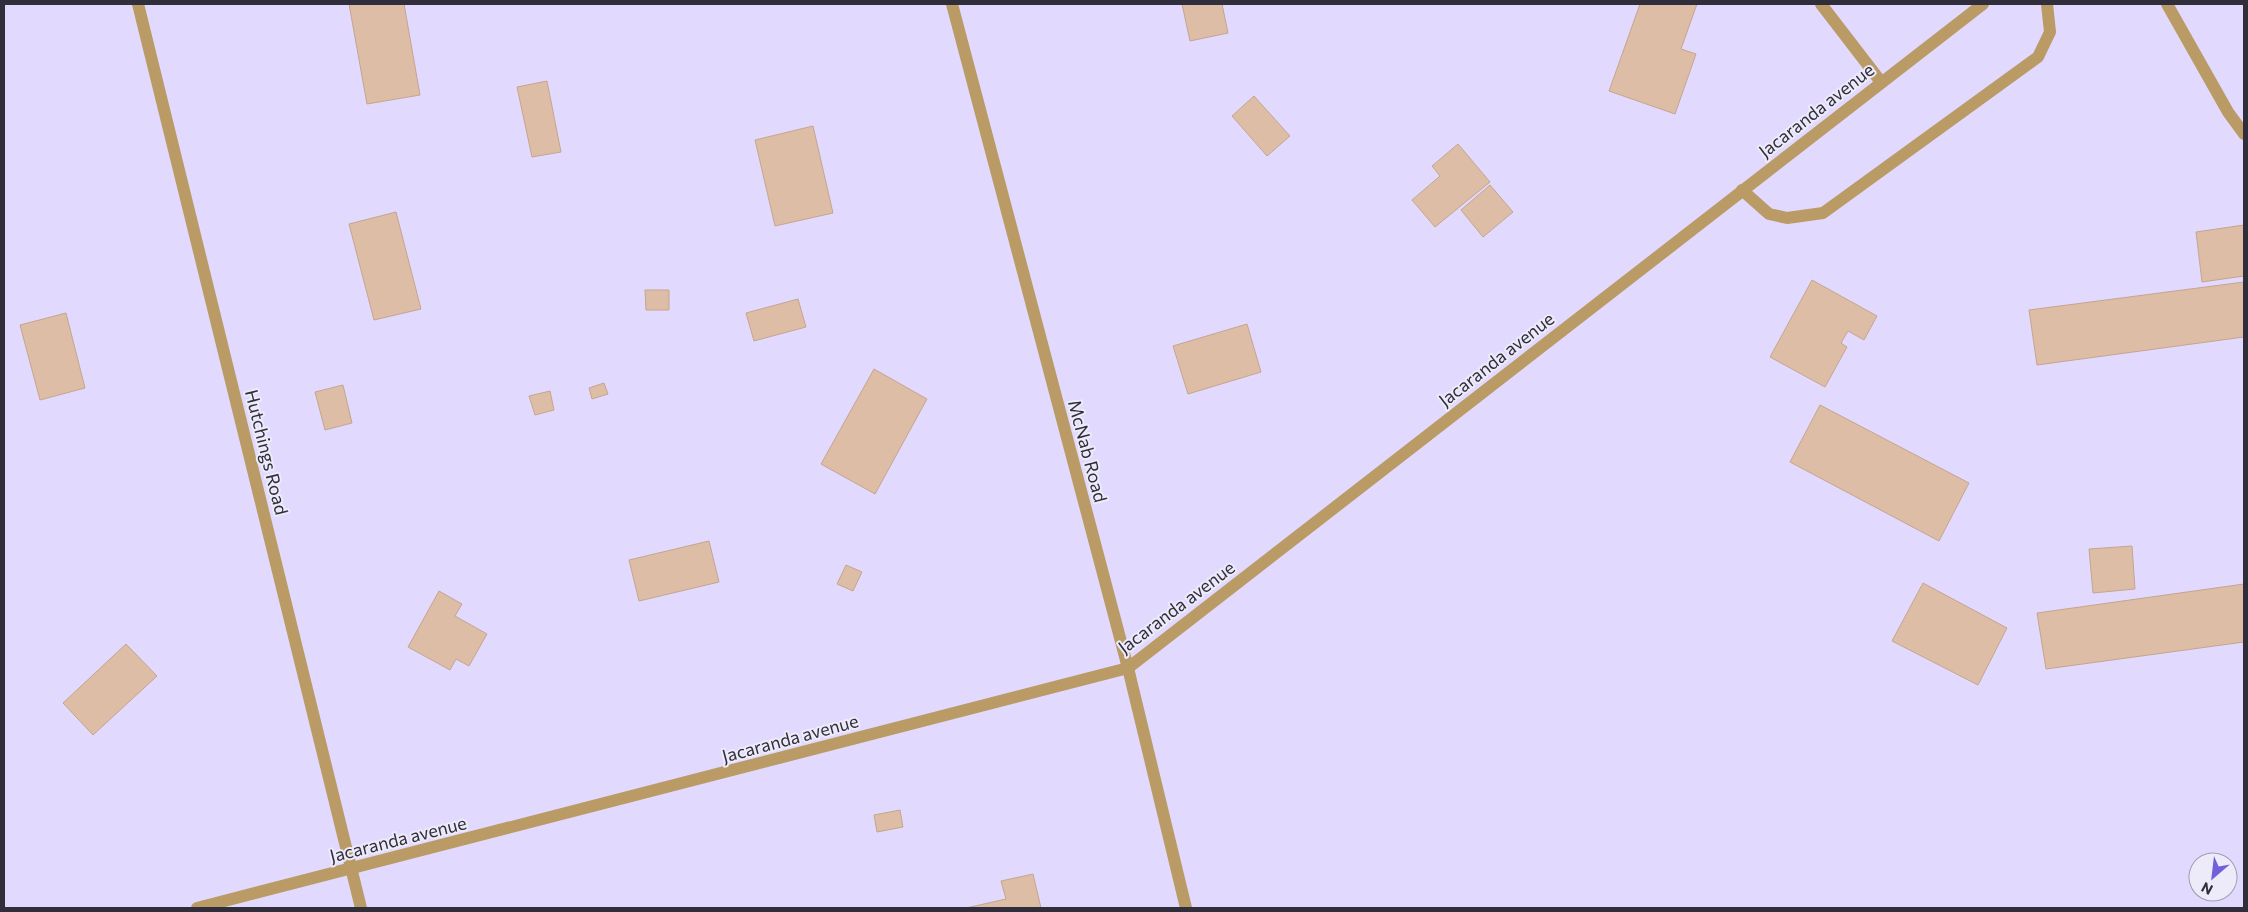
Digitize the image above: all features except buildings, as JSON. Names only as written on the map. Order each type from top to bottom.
[{"type":"street","name":"Hutchings Road","points":[[138,4],[353,869],[361,908]]},
{"type":"street","name":"McNab Road","points":[[952,4],[1128,668],[1186,908]]},
{"type":"street","points":[[1821,4],[1881,82]]},
{"type":"street","name":"Jacaranda avenue","points":[[197,908],[1128,668],[1983,4]]},
{"type":"street","points":[[1742,190],[1769,214],[1787,218],[1823,214],[2038,57],[2050,32],[2047,4]]},
{"type":"street","points":[[2167,4],[2228,112],[2244,134]]}]
